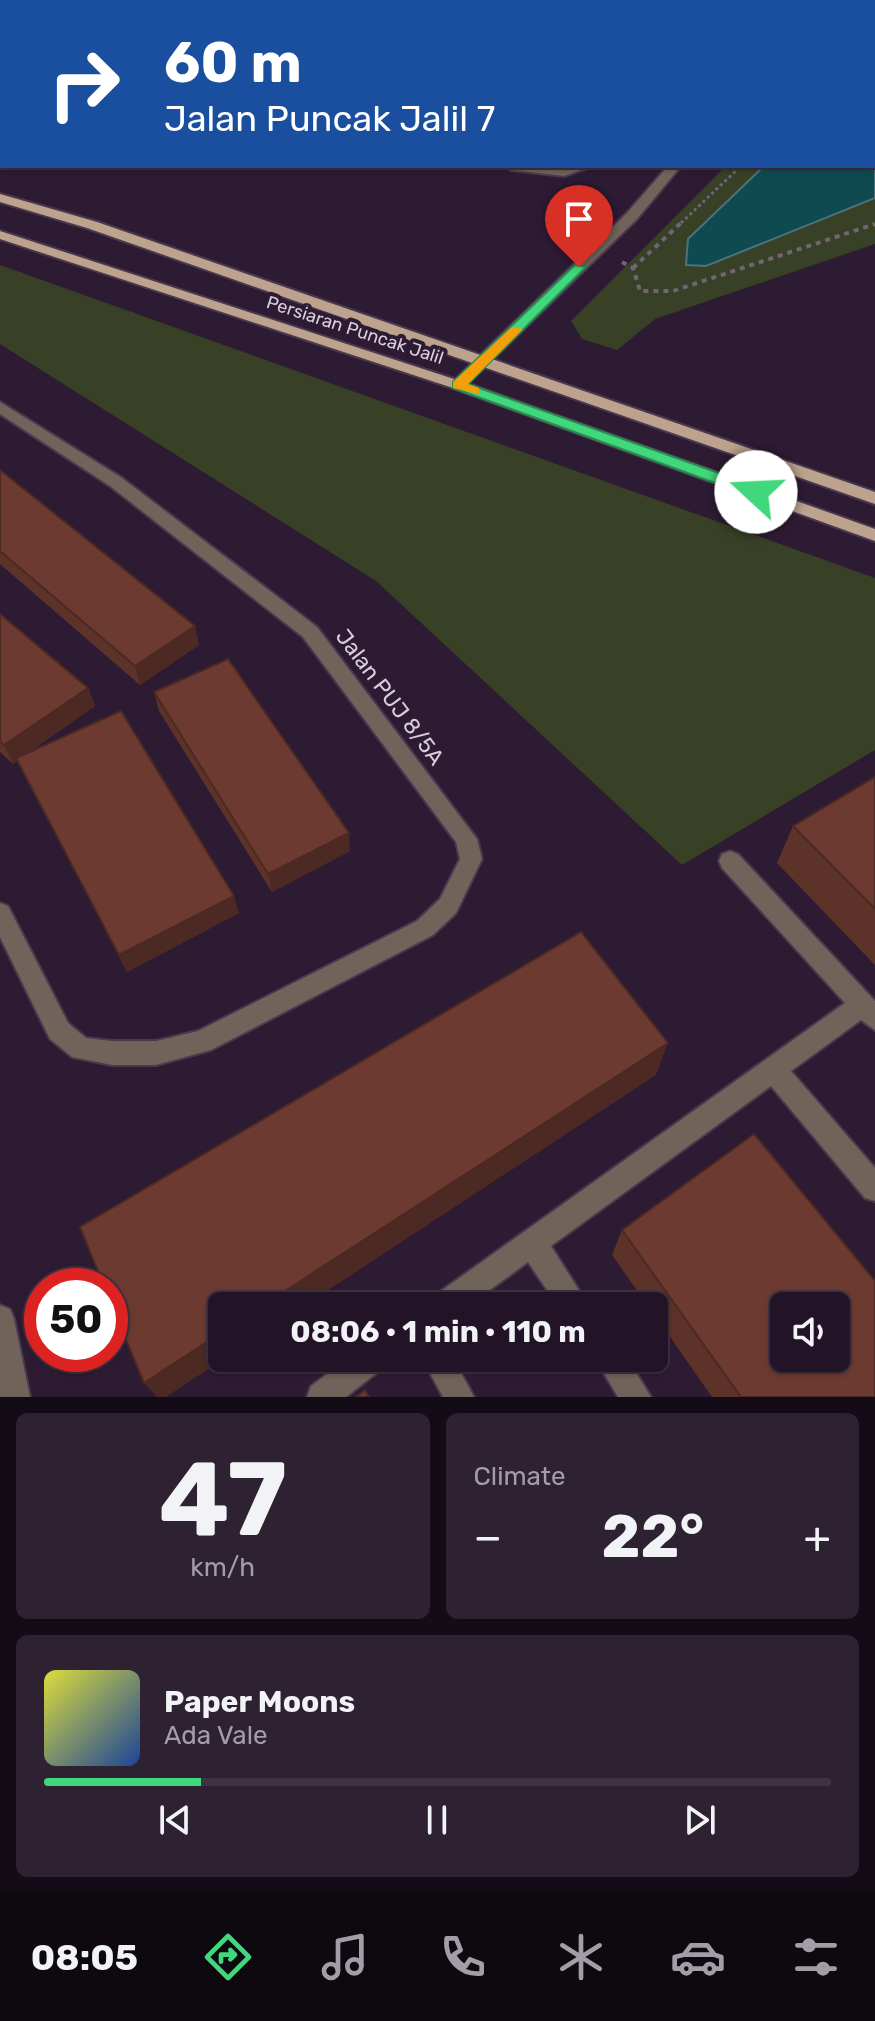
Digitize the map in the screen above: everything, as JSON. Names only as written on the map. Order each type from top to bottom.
[{"type":"main road","name":"Persiaran Puncak Jalil","points":[[0,198],[92,225],[875,498]]},
{"type":"main road","name":"Persiaran Puncak Jalil","points":[[0,235],[458,385],[875,535]]},
{"type":"street","points":[[524,168],[564,172],[579,168]]},
{"type":"street","points":[[458,385],[632,216],[673,168]]},
{"type":"street","name":"Jalan PUJ 8/5A","points":[[0,407],[116,482],[310,632],[466,839],[471,859],[448,906],[425,928],[202,1042],[156,1053],[81,1049],[59,1031],[0,913]]},
{"type":"street","points":[[464,1292],[773,1069],[869,1011],[730,861]]},
{"type":"street","points":[[773,1069],[875,1188]]},
{"type":"street","points":[[532,1243],[565,1292]]},
{"type":"street","points":[[0,1319],[15,1397]]},
{"type":"street","points":[[322,1397],[355,1372]]},
{"type":"street","points":[[445,1372],[459,1397]]},
{"type":"street","points":[[619,1372],[636,1397]]},
{"type":"path","points":[[739,168],[633,268],[640,291],[673,291],[875,224]]},
{"type":"shaded area","points":[[724,168],[875,168],[875,244],[655,319],[617,350],[582,339],[571,321]]},
{"type":"shaded area","points":[[762,168],[875,168],[875,198],[706,266],[686,265],[688,239]]},
{"type":"shaded area","points":[[0,265],[875,578],[875,750],[682,865],[376,581],[0,344]]},
{"type":"building","points":[[0,470],[195,626],[135,666],[0,551]]},
{"type":"building","points":[[0,614],[88,688],[4,745],[0,741]]},
{"type":"building","points":[[228,659],[349,833],[268,874],[154,692]]},
{"type":"building","points":[[121,711],[234,896],[119,955],[16,758]]},
{"type":"building","points":[[875,777],[875,909],[793,826]]},
{"type":"building","points":[[581,932],[668,1043],[284,1292],[208,1292],[208,1341],[144,1383],[128,1344],[128,1268],[97,1268],[80,1227]]},
{"type":"building","points":[[754,1134],[875,1281],[875,1397],[741,1397],[622,1230]]},
{"type":"building","points":[[365,1390],[369,1397],[356,1397]]},
{"type":"slow traffic","points":[[474,391],[458,385],[517,329]]},
{"type":"route","points":[[579,267],[458,385],[756,492]]}]
